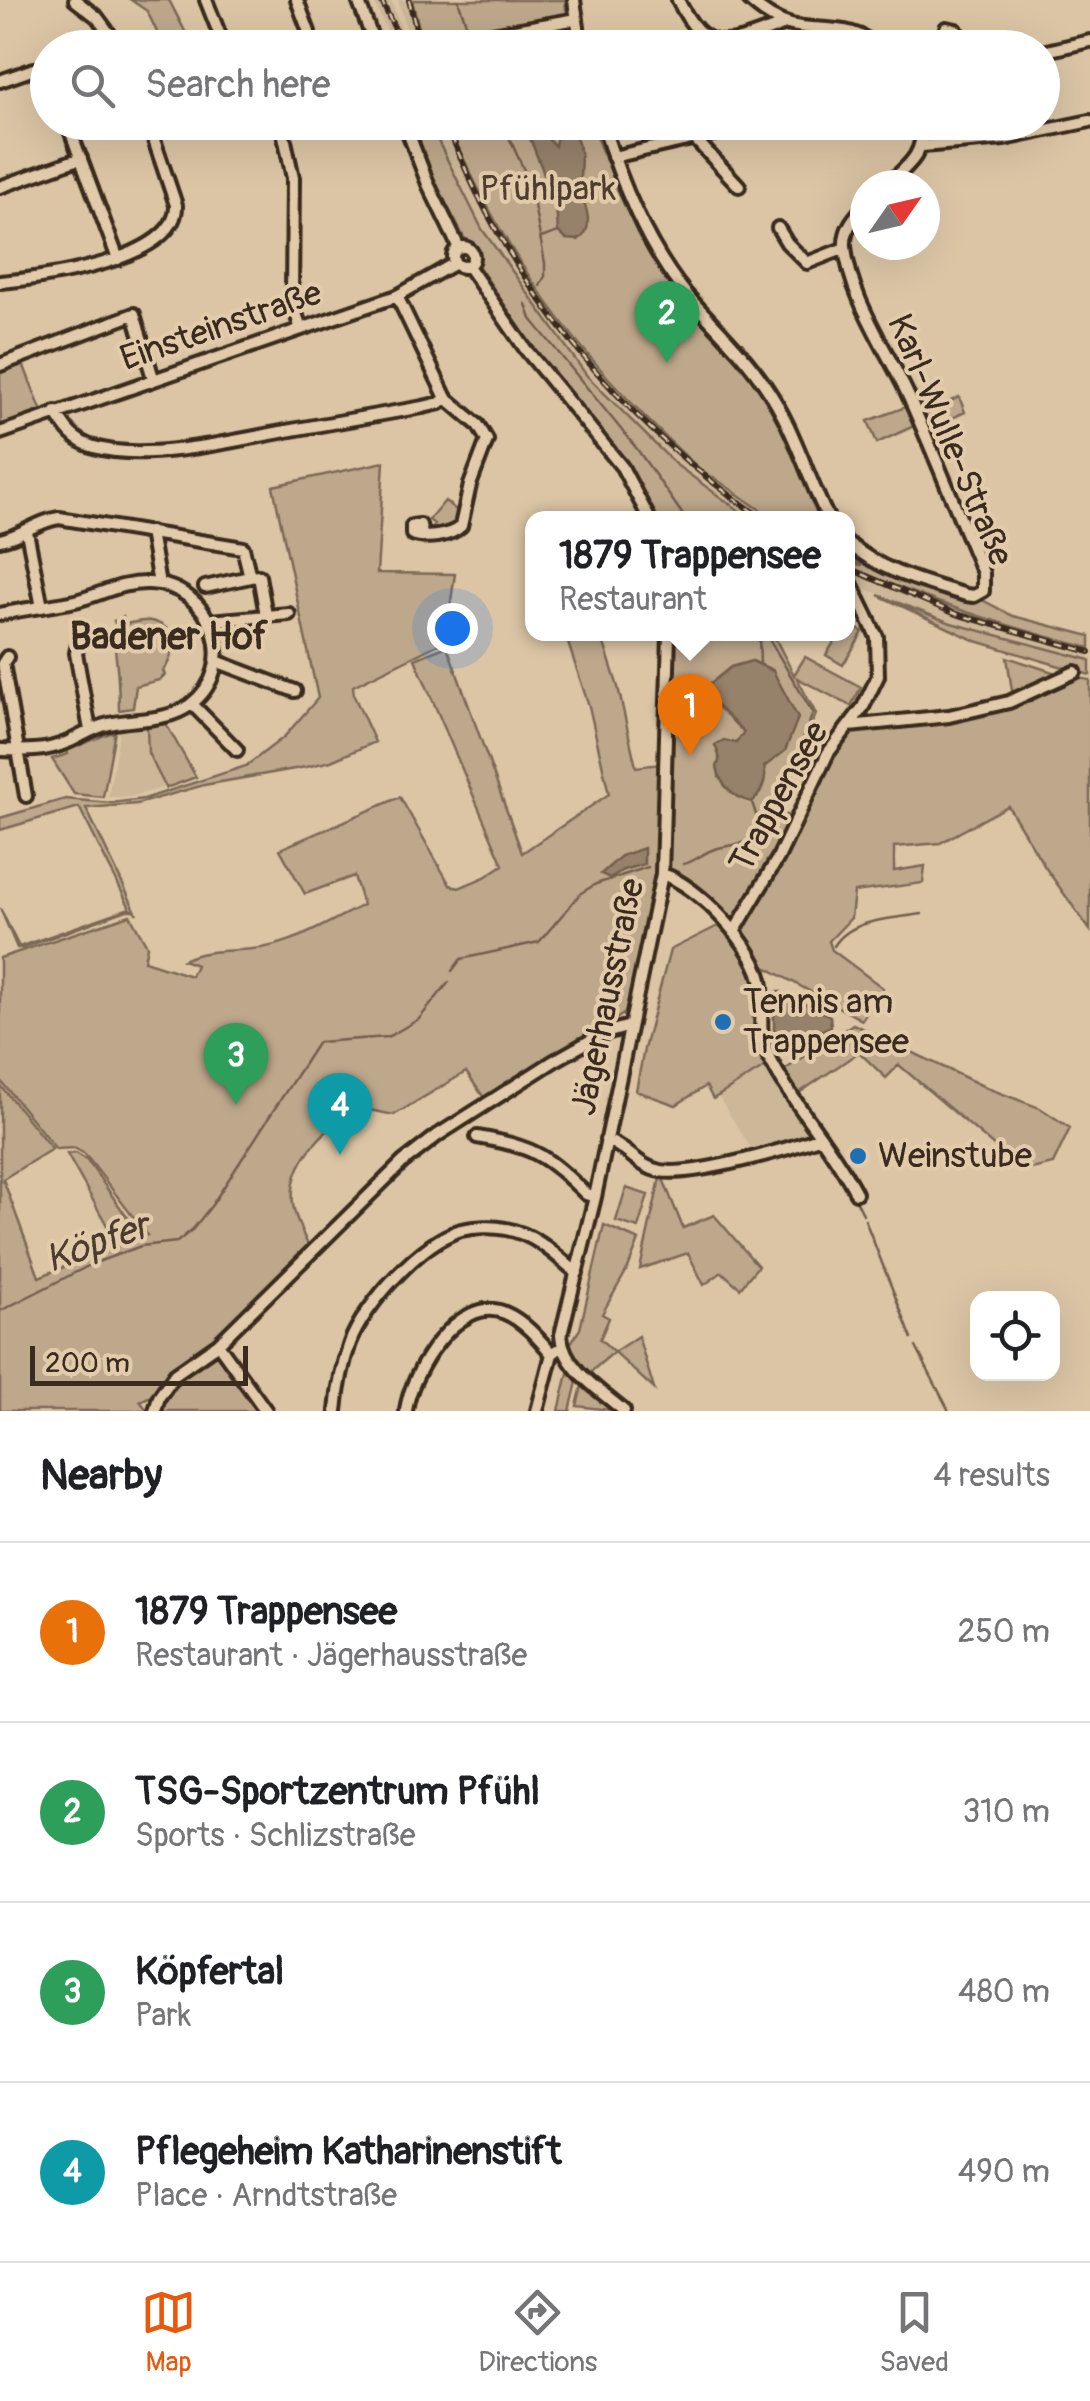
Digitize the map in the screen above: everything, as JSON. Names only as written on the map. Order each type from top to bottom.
[{"type":"street","points":[[75,0],[97,16],[107,30]]},
{"type":"street","points":[[206,0],[218,30]]},
{"type":"street","points":[[297,0],[308,30]]},
{"type":"street","points":[[358,0],[369,30]]},
{"type":"street","points":[[574,0],[578,30]]},
{"type":"street","points":[[678,0],[696,30]]},
{"type":"street","points":[[749,0],[786,24],[834,30]]},
{"type":"street","points":[[513,30],[576,20]]},
{"type":"street","points":[[770,30],[786,24]]},
{"type":"street","points":[[946,28],[956,30]]},
{"type":"street","points":[[1060,48],[1090,41]]},
{"type":"street","points":[[0,81],[30,70]]},
{"type":"street","points":[[1060,127],[1090,120]]},
{"type":"street","points":[[74,140],[118,258]]},
{"type":"street","points":[[0,282],[77,271],[118,258],[155,238],[176,214],[154,140]]},
{"type":"street","points":[[286,140],[293,178],[292,298],[300,327]]},
{"type":"street","points":[[411,140],[459,248],[471,252],[473,259],[468,266]]},
{"type":"street","points":[[608,140],[661,258],[687,294],[751,364],[788,421],[825,511]]},
{"type":"street","points":[[613,158],[696,140],[740,186]]},
{"type":"street","points":[[903,170],[922,146],[922,140]]},
{"type":"street","points":[[922,146],[1004,140]]},
{"type":"street","points":[[0,187],[81,158]]},
{"type":"street","points":[[778,228],[807,263],[845,248],[850,223]]},
{"type":"street","points":[[459,248],[455,263],[468,266],[526,350],[622,467],[645,511]]},
{"type":"street","name":"Karl-Wulle-Straße","points":[[845,248],[868,318],[909,397],[984,586],[980,594],[966,595],[897,574],[878,566],[855,548]]},
{"type":"street","name":"Einsteinstraße","points":[[0,433],[397,296],[455,263]]},
{"type":"street","points":[[397,296],[446,398],[482,429],[487,444],[470,485],[461,526],[446,535],[422,534]]},
{"type":"street","points":[[0,366],[134,314],[154,378]]},
{"type":"street","points":[[56,412],[76,439],[106,450],[192,448],[423,407],[446,398]]},
{"type":"street","points":[[0,540],[58,518],[243,548],[250,577]]},
{"type":"street","points":[[27,532],[42,606]]},
{"type":"street","points":[[150,532],[158,584]]},
{"type":"street","points":[[205,587],[259,576],[266,615]]},
{"type":"street","points":[[0,614],[75,601],[121,586],[158,584],[191,598],[210,621],[216,640],[216,661],[207,686],[192,704],[169,715],[106,724],[49,749],[0,750]]},
{"type":"street","name":"Trappensee","points":[[734,932],[778,858],[828,753],[874,686],[880,660],[875,630],[855,590]]},
{"type":"street","points":[[210,621],[289,614]]},
{"type":"street","name":"Jägerhausstraße","points":[[537,1411],[557,1350],[595,1197],[662,874],[669,641]]},
{"type":"street","points":[[78,645],[90,730]]},
{"type":"street","points":[[7,657],[2,663],[26,796]]},
{"type":"street","points":[[216,661],[295,691]]},
{"type":"street","points":[[849,726],[964,713],[1009,702],[1075,672]]},
{"type":"street","points":[[192,704],[238,750]]},
{"type":"street","points":[[662,874],[710,906],[734,932],[759,970],[764,1048],[856,1193]]},
{"type":"street","points":[[156,1411],[159,1397],[175,1374],[218,1344],[424,1146],[554,1061],[602,1034],[630,1026]]},
{"type":"street","points":[[477,1137],[525,1146],[541,1154],[586,1194],[595,1197]]},
{"type":"street","points":[[606,1140],[618,1143],[648,1166],[675,1171],[762,1155],[821,1137]]},
{"type":"street","points":[[336,1411],[350,1341],[367,1311],[398,1276],[447,1236],[474,1228],[521,1232],[577,1273]]},
{"type":"street","points":[[406,1411],[407,1398],[426,1357],[453,1328],[476,1312],[493,1310],[507,1314],[557,1350],[624,1411]]},
{"type":"street","points":[[218,1344],[266,1411]]},
{"type":"shaded area","points":[[373,0],[391,0],[401,30],[387,30]]},
{"type":"shaded area","points":[[398,0],[412,0],[420,30],[407,30]]},
{"type":"shaded area","points":[[438,140],[456,140],[497,227],[534,287],[590,360],[638,414],[713,477],[762,511],[739,511],[691,477],[640,432],[587,376],[482,229]]},
{"type":"shaded area","points":[[531,140],[549,140],[555,146],[556,140],[577,140],[581,154],[579,203],[584,202],[588,218],[586,233],[578,240],[566,239],[558,232],[556,204]]},
{"type":"shaded area","points":[[855,568],[970,616],[1090,648],[1090,660],[951,623],[860,589]]},
{"type":"shaded area","points":[[752,661],[773,671],[798,718],[785,751],[764,767],[763,786],[752,802],[729,790],[717,767],[720,758],[715,745],[724,740],[736,743],[744,732],[701,691],[731,667]]},
{"type":"shaded area","points":[[147,726],[148,753],[165,787],[129,797],[108,797],[120,729]]},
{"type":"shaded area","points":[[644,848],[644,864],[610,878],[601,874],[621,856]]},
{"type":"shaded area","points":[[774,992],[830,1016],[831,1026],[785,1048],[774,1046]]},
{"type":"shaded area","points":[[766,1065],[809,1136],[754,1153],[718,1096]]},
{"type":"green space","points":[[131,0],[169,0],[184,30],[156,30],[147,11]]},
{"type":"green space","points":[[412,0],[565,0],[568,30],[420,30]]},
{"type":"green space","points":[[418,140],[438,140],[482,229],[587,376],[675,464],[739,511],[649,511],[627,468],[535,350],[477,264],[477,250],[465,239]]},
{"type":"green space","name":"Pfühlpark","points":[[456,140],[597,140],[638,235],[679,299],[728,345],[773,405],[819,511],[762,511],[711,479],[668,440],[628,400],[558,317],[498,226]]},
{"type":"green space","points":[[22,361],[42,412],[1,426],[0,370]]},
{"type":"green space","points":[[959,397],[965,412],[928,429],[921,415]]},
{"type":"green space","points":[[908,406],[916,425],[877,443],[868,421]]},
{"type":"green space","points":[[384,462],[377,573],[455,574],[445,641],[353,686],[375,742],[306,767],[204,785],[137,804],[86,808],[137,914],[127,910],[17,948],[0,908],[19,947],[130,908],[79,807],[0,830],[0,818],[65,799],[111,803],[144,799],[246,766],[284,737],[318,698],[273,486]]},
{"type":"green space","points":[[445,501],[461,514],[459,521],[449,530],[430,529],[434,524],[429,520]]},
{"type":"green space","points":[[855,553],[891,576],[984,601],[1013,616],[1090,636],[1090,648],[969,613],[855,569],[855,564],[862,565],[855,561]]},
{"type":"green space","points":[[878,595],[951,623],[1090,660],[1090,675],[976,641]]},
{"type":"green space","points":[[123,617],[125,624],[151,621],[166,628],[172,651],[163,671],[165,675],[136,686],[133,708],[119,710],[113,635],[119,633],[114,621]]},
{"type":"green space","points":[[855,627],[863,632],[843,665],[826,655],[835,641],[855,641]]},
{"type":"green space","points":[[567,641],[603,641],[636,767],[670,763],[671,641],[777,641],[794,675],[805,657],[861,687],[851,706],[797,678],[816,714],[778,811],[797,820],[851,720],[911,720],[1013,697],[1007,657],[1090,680],[1090,930],[1008,806],[940,843],[894,847],[894,871],[925,866],[923,883],[854,892],[851,918],[829,941],[832,950],[883,988],[862,1020],[764,966],[745,933],[719,904],[669,871],[652,888],[636,1006],[487,1102],[466,1072],[394,1115],[355,1107],[310,1149],[296,1174],[293,1204],[313,1257],[222,1344],[271,1411],[149,1411],[162,1391],[140,1401],[148,1411],[0,1411],[0,1085],[52,1149],[3,1179],[39,1277],[118,1245],[67,1154],[76,1153],[87,1160],[141,1237],[147,1235],[85,1154],[74,1148],[56,1149],[0,1080],[0,958],[130,915],[147,946],[144,961],[191,976],[196,965],[183,960],[192,956],[261,948],[300,936],[363,905],[354,876],[305,894],[280,849],[400,797],[450,885],[459,888],[503,865],[415,659],[447,646],[522,853],[609,794],[589,706]],"holes":[[[752,661],[773,670],[769,763],[719,777],[719,753],[736,744],[744,732],[701,691],[731,667]]]},
{"type":"green space","points":[[166,724],[196,777],[166,788],[148,753],[147,726]]},
{"type":"green space","points":[[115,731],[103,797],[74,794],[52,759]]},
{"type":"green space","points":[[722,924],[754,969],[766,1066],[713,1099],[706,1086],[676,1105],[636,1091],[670,950]]},
{"type":"green space","points":[[853,1024],[987,1088],[1040,1108],[1070,1128],[1053,1164],[1023,1171],[899,1065],[886,1078],[859,1052],[799,1093],[783,1071]]},
{"type":"green space","points":[[661,1174],[683,1228],[714,1215],[758,1266],[740,1288],[722,1272],[704,1285],[688,1253],[640,1269]]},
{"type":"green space","points":[[626,1188],[648,1195],[638,1228],[616,1221]]},
{"type":"green space","points":[[604,1225],[639,1240],[602,1314],[609,1318],[600,1339],[614,1352],[588,1374],[567,1349],[580,1329]]},
{"type":"green space","points":[[638,1336],[654,1389],[614,1352]]},
{"type":"green space","points":[[569,1369],[578,1378],[570,1411],[559,1411]]},
{"type":"green space","points":[[583,1382],[612,1407],[609,1410],[577,1406]]},
{"type":"waterway","points":[[458,0],[468,29]]},
{"type":"waterway","points":[[510,140],[533,200],[545,263],[540,286]]},
{"type":"waterway","points":[[541,238],[558,232]]},
{"type":"waterway","points":[[526,304],[531,319],[637,449],[680,511]]},
{"type":"waterway","points":[[759,641],[760,665]]},
{"type":"waterway","points":[[760,834],[778,806],[813,713],[770,641]]},
{"type":"waterway","name":"Köpfer","points":[[752,802],[758,821]]},
{"type":"waterway","name":"Köpfer","points":[[683,864],[758,835]]},
{"type":"waterway","name":"Köpfer","points":[[452,971],[461,959],[539,942],[581,893],[648,867]]},
{"type":"waterway","points":[[834,946],[862,925],[922,914]]},
{"type":"waterway","name":"Köpfer","points":[[0,1311],[92,1264],[141,1246],[177,1242],[212,1205],[318,1042],[388,1037],[419,1019],[449,982]]},
{"type":"waterway","points":[[855,1198],[863,1214]]},
{"type":"waterway","points":[[865,1220],[912,1339]]},
{"type":"waterway","points":[[916,1347],[949,1411]]},
{"type":"railway","points":[[381,0],[395,30]]},
{"type":"railway","points":[[409,0],[416,30]]},
{"type":"railway","points":[[454,140],[501,238],[535,293],[574,344],[661,438],[752,511]]},
{"type":"railway","points":[[855,571],[956,614],[1090,652]]},
{"type":"place","name":"TSG-Sportzentrum Pfühl","points":[[667,363]]},
{"type":"place","name":"1879 Trappensee","points":[[690,756]]},
{"type":"place","name":"Tennis am Trappensee","points":[[723,1022]]},
{"type":"place","name":"Köpfertal","points":[[236,1105]]},
{"type":"place","name":"Pflegeheim Katharinenstift","points":[[340,1155]]},
{"type":"place","name":"Weinstube","points":[[858,1156]]},
{"type":"district","name":"Badener Hof","points":[[169,637]]}]
